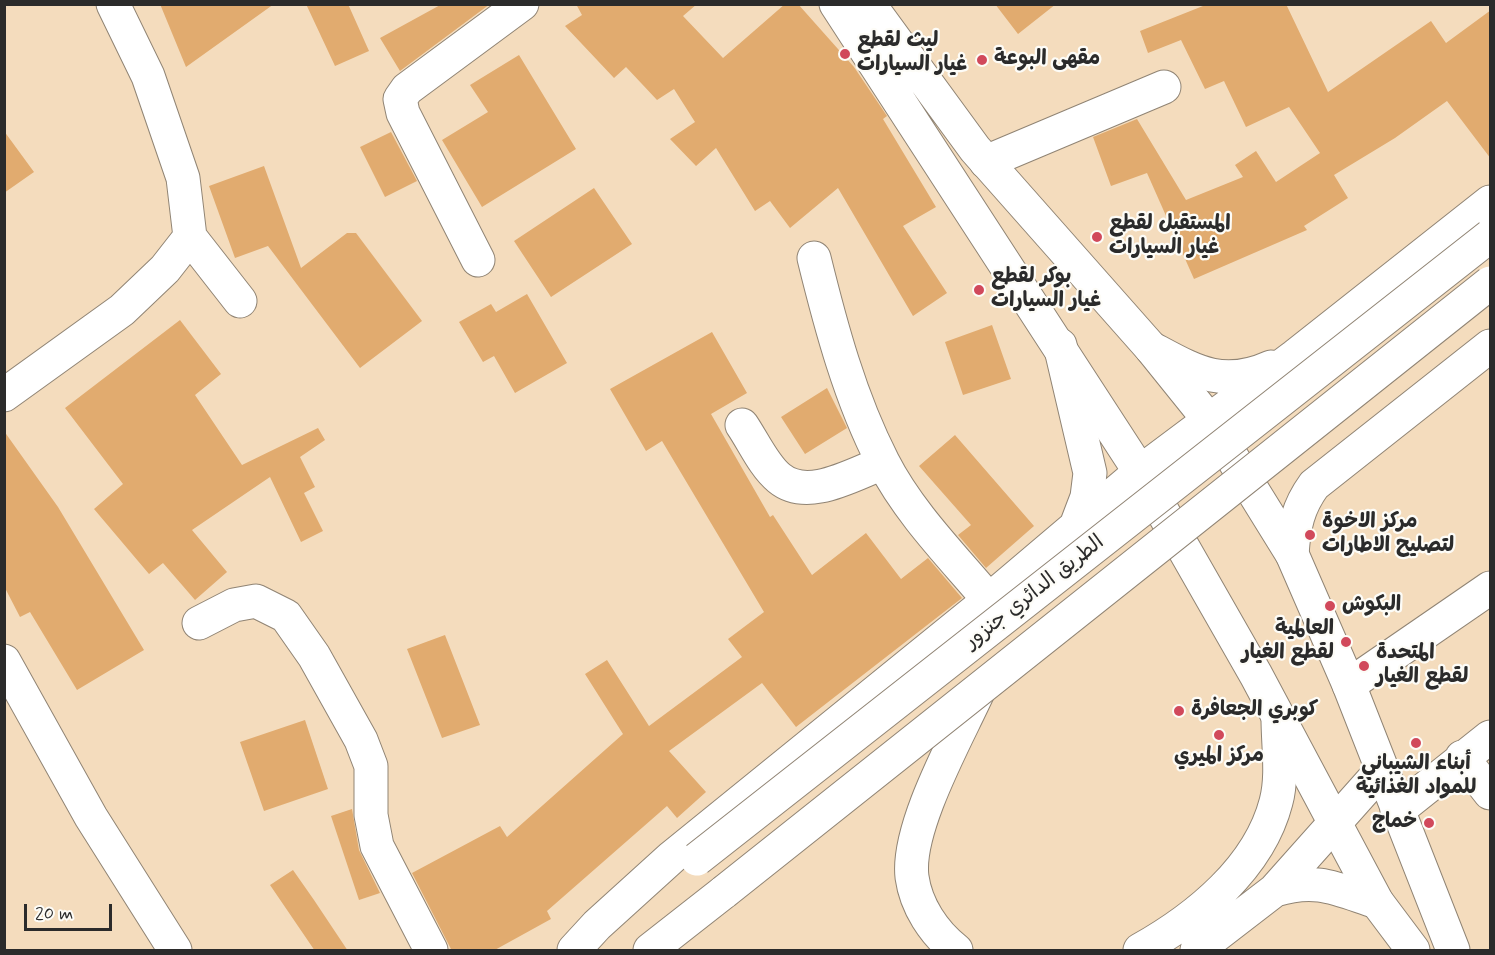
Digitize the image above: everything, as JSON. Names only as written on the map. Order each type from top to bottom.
[{"type":"main road","points":[[113,4],[148,76],[183,178],[190,237],[240,301]]},
{"type":"main road","points":[[478,260],[403,113],[400,99],[407,89],[522,4]]},
{"type":"main road","points":[[836,4],[1060,345],[1140,472],[1256,675],[1377,902],[1413,951]]},
{"type":"main road","points":[[869,4],[986,162],[1151,348],[1209,420],[1292,554],[1348,685],[1453,951]]},
{"type":"main road","points":[[986,162],[1164,87]]},
{"type":"main road","points":[[574,951],[672,857],[989,600],[1140,472],[1294,356],[1491,202]]},
{"type":"main road","name":"الطريق الدائري جنزور","points":[[580,951],[1491,236]]},
{"type":"main road","points":[[4,395],[122,310],[165,269],[190,237]]},
{"type":"main road","points":[[814,258],[832,330],[858,403],[883,463],[920,516],[989,600]]},
{"type":"main road","name":"الطريق الدائري جنزور","points":[[650,951],[1491,283]]},
{"type":"main road","points":[[1060,345],[1090,473],[1087,497],[1076,526]]},
{"type":"main road","points":[[1292,554],[1294,523],[1301,503],[1314,485],[1491,346]]},
{"type":"main road","points":[[1151,348],[1201,374],[1221,377],[1255,374],[1294,356]]},
{"type":"main road","points":[[742,425],[778,477],[793,487],[815,488],[883,463]]},
{"type":"main road","points":[[1348,685],[1491,588]]},
{"type":"main road","points":[[199,623],[234,604],[256,602],[286,616],[314,656],[362,740],[371,766],[371,814],[377,846],[431,951]]},
{"type":"main road","points":[[4,661],[91,817],[175,951]]},
{"type":"main road","points":[[956,951],[925,917],[912,877],[914,844],[942,769],[978,692]]},
{"type":"main road","points":[[1140,951],[1162,938],[1214,896],[1243,866],[1266,830],[1277,800],[1278,719]]},
{"type":"main road","points":[[1397,811],[1491,736]]},
{"type":"main road","points":[[1462,757],[1491,793]]},
{"type":"main road","points":[[1197,951],[1275,890],[1381,771]]},
{"type":"main road","points":[[1275,890],[1295,884],[1332,885],[1377,902]]},
{"type":"building","points":[[160,4],[274,4],[186,67]]},
{"type":"building","points":[[306,4],[348,4],[369,51],[335,66]]},
{"type":"building","points":[[442,4],[490,4],[400,71],[380,38]]},
{"type":"building","points":[[576,4],[697,4],[683,16],[723,58],[785,4],[798,4],[854,67],[887,116],[883,119],[936,207],[903,226],[947,293],[913,316],[838,188],[790,228],[770,201],[755,211],[716,148],[696,166],[670,139],[695,122],[674,89],[657,100],[626,67],[614,78],[565,26],[582,15]]},
{"type":"building","points":[[995,4],[1056,4],[1018,34]]},
{"type":"building","points":[[1208,4],[1286,4],[1328,92],[1431,21],[1446,43],[1491,10],[1491,159],[1447,101],[1395,138],[1334,175],[1348,198],[1304,226],[1307,230],[1194,279],[1147,173],[1111,186],[1093,137],[1137,119],[1186,200],[1243,177],[1235,165],[1256,151],[1276,182],[1320,153],[1289,107],[1246,127],[1224,81],[1205,89],[1181,40],[1148,53],[1140,31]]},
{"type":"building","points":[[519,55],[576,149],[482,207],[442,140],[488,112],[470,85]]},
{"type":"building","points":[[4,131],[34,172],[4,193]]},
{"type":"building","points":[[391,132],[417,181],[385,197],[360,147]]},
{"type":"building","points":[[264,166],[301,268],[347,233],[356,233],[422,321],[360,368],[268,246],[235,258],[209,186]]},
{"type":"building","points":[[594,188],[632,244],[551,297],[514,241]]},
{"type":"building","points":[[527,294],[567,363],[515,393],[494,356],[483,362],[459,322],[491,304],[496,312]]},
{"type":"building","points":[[180,320],[221,374],[195,395],[242,465],[318,428],[325,440],[300,457],[315,487],[304,493],[323,531],[301,542],[270,477],[192,530],[227,572],[195,600],[163,563],[149,574],[94,509],[123,484],[65,408]]},
{"type":"building","points":[[992,325],[1011,379],[963,395],[945,342]]},
{"type":"building","points":[[712,332],[747,393],[711,414],[770,517],[773,515],[812,575],[866,533],[901,579],[928,558],[962,598],[796,727],[762,683],[669,751],[706,792],[677,818],[667,806],[547,911],[551,919],[493,951],[452,951],[412,873],[500,826],[507,837],[623,734],[585,674],[607,660],[649,726],[742,657],[728,639],[764,612],[662,441],[646,451],[610,389]]},
{"type":"building","points":[[827,388],[847,428],[805,454],[781,417]]},
{"type":"building","points":[[4,431],[58,507],[144,650],[77,690],[30,612],[20,617],[4,586]]},
{"type":"building","points":[[955,435],[1034,526],[986,568],[958,535],[971,525],[919,466]]},
{"type":"building","points":[[445,635],[480,725],[442,738],[407,649]]},
{"type":"building","points":[[305,720],[328,789],[264,811],[240,742]]},
{"type":"building","points":[[352,809],[359,850],[380,893],[359,900],[331,816]]},
{"type":"building","points":[[293,870],[348,951],[315,951],[270,885]]},
{"type":"place","name":"ليث لقطع غيار السيارات","points":[[845,54]]},
{"type":"place","name":"مقهى البوعة","points":[[982,60]]},
{"type":"place","name":"المستقبل لقطع غيار السيارات","points":[[1097,237]]},
{"type":"place","name":"بوكر لقطع غيار السيارات","points":[[979,290]]},
{"type":"place","name":"مركز الاخوة لتصليح الاطارات","points":[[1310,535]]},
{"type":"place","name":"البكوش","points":[[1330,606]]},
{"type":"place","name":"العالمية لقطع الغيار","points":[[1346,642]]},
{"type":"place","name":"المتحدة لقطع الغيار","points":[[1364,666]]},
{"type":"place","name":"كوبري الجعافرة","points":[[1179,711]]},
{"type":"place","name":"مركز الميري","points":[[1219,735]]},
{"type":"place","name":"أبناء الشيباني للمواد الغذائية","points":[[1416,743]]},
{"type":"place","name":"خماج","points":[[1429,823]]}]
